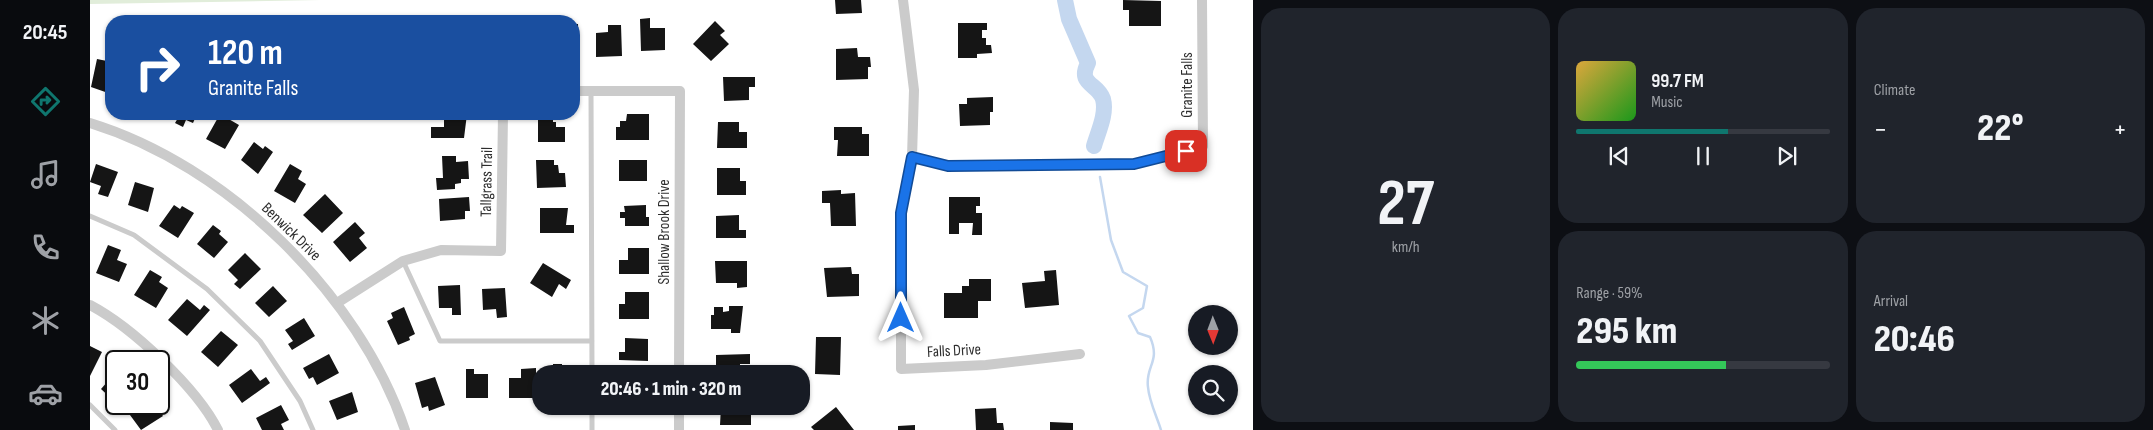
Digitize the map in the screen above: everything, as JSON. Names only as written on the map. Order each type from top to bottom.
[{"type":"street","name":"Falls Drive","points":[[903,0],[914,90],[912,157],[901,213],[900,369],[986,365],[1080,354]]},
{"type":"street","name":"Granite Falls","points":[[912,157],[948,166],[1134,164],[1203,146],[1202,0]]},
{"type":"street","points":[[580,91],[592,91]]},
{"type":"street","name":"Shallow Brook Drive","points":[[592,91],[680,91],[679,365]]},
{"type":"street","name":"Tallgrass Trail","points":[[403,261],[441,250],[502,250],[503,120]]},
{"type":"street","name":"Benwick Drive","points":[[90,123],[158,152],[186,168],[239,204],[288,246],[337,303],[384,382],[405,430]]},
{"type":"street","points":[[337,303],[403,261]]},
{"type":"street","points":[[90,305],[108,314],[166,363],[211,416],[218,430]]},
{"type":"street","points":[[679,415],[679,430]]},
{"type":"lane","points":[[592,91],[592,365]]},
{"type":"lane","points":[[90,216],[134,235],[207,289],[260,341],[300,401],[313,430]]},
{"type":"lane","points":[[403,261],[440,341],[592,341]]},
{"type":"lane","points":[[90,405],[115,430]]},
{"type":"lane","points":[[592,415],[592,430]]},
{"type":"green space","points":[[90,0],[321,0],[90,4]]},
{"type":"building","points":[[835,0],[861,0],[862,13],[836,14]]},
{"type":"building","points":[[1123,0],[1161,1],[1161,26],[1129,26],[1129,10],[1123,10]]},
{"type":"building","points":[[650,18],[650,28],[665,28],[665,50],[641,51],[640,19]]},
{"type":"building","points":[[715,21],[725,31],[720,35],[729,44],[711,61],[693,44]]},
{"type":"building","points":[[958,23],[987,23],[987,30],[982,30],[982,38],[986,38],[986,45],[991,45],[992,53],[977,54],[977,58],[958,58]]},
{"type":"building","points":[[608,25],[621,25],[622,56],[596,57],[596,33],[608,32]]},
{"type":"building","points":[[857,48],[858,57],[870,57],[871,67],[868,67],[868,79],[836,80],[836,49]]},
{"type":"building","points":[[97,59],[105,61],[105,92],[91,87]]},
{"type":"building","points":[[723,77],[755,77],[755,87],[749,87],[749,100],[724,101]]},
{"type":"building","points":[[993,97],[993,112],[990,112],[990,125],[960,126],[959,104],[967,104],[967,98]]},
{"type":"building","points":[[627,114],[649,114],[649,140],[616,140],[616,127],[620,127],[620,121],[626,121]]},
{"type":"building","points":[[177,120],[186,120],[183,127],[175,123]]},
{"type":"building","points":[[217,120],[230,120],[239,125],[225,149],[206,139]]},
{"type":"building","points":[[444,120],[466,120],[464,138],[431,138],[431,127],[444,127]]},
{"type":"building","points":[[538,120],[553,120],[553,122],[556,122],[556,127],[565,127],[565,142],[538,142]]},
{"type":"building","points":[[718,122],[739,122],[739,132],[747,132],[747,148],[717,148]]},
{"type":"building","points":[[834,127],[862,127],[862,134],[869,134],[869,156],[837,156],[838,140],[834,140]]},
{"type":"building","points":[[254,142],[263,149],[265,146],[273,152],[258,174],[241,160]]},
{"type":"building","points":[[442,156],[456,156],[456,162],[468,161],[469,179],[461,179],[461,183],[455,184],[455,189],[437,190],[436,178],[443,178]]},
{"type":"building","points":[[536,160],[554,160],[554,165],[558,165],[559,173],[565,173],[566,187],[537,188]]},
{"type":"building","points":[[619,160],[647,160],[647,181],[619,181]]},
{"type":"building","points":[[96,164],[118,172],[108,197],[98,194],[101,186],[90,182]]},
{"type":"building","points":[[290,164],[302,171],[298,179],[306,184],[295,203],[274,191]]},
{"type":"building","points":[[717,168],[740,168],[740,181],[746,181],[746,195],[717,195]]},
{"type":"building","points":[[135,182],[154,188],[148,212],[128,205]]},
{"type":"building","points":[[841,190],[841,194],[855,193],[856,226],[831,226],[830,203],[822,203],[822,191]]},
{"type":"building","points":[[325,194],[343,213],[322,233],[303,215]]},
{"type":"building","points":[[469,197],[470,211],[465,211],[465,219],[440,221],[439,199]]},
{"type":"building","points":[[949,197],[980,197],[980,206],[976,206],[976,213],[982,213],[982,235],[972,235],[973,223],[959,223],[959,234],[949,234]]},
{"type":"building","points":[[174,205],[180,209],[182,206],[194,213],[178,238],[159,226]]},
{"type":"building","points":[[646,205],[646,217],[649,217],[649,226],[625,226],[625,218],[620,218],[620,212],[625,212],[624,206]]},
{"type":"building","points":[[540,208],[568,208],[566,225],[574,225],[574,233],[540,233]]},
{"type":"building","points":[[739,215],[739,230],[746,230],[746,238],[716,238],[716,216]]},
{"type":"building","points":[[355,222],[365,233],[359,238],[367,248],[350,262],[333,242]]},
{"type":"building","points":[[213,225],[221,231],[219,234],[228,242],[214,258],[197,244]]},
{"type":"building","points":[[108,245],[121,250],[117,260],[127,264],[119,282],[96,273]]},
{"type":"building","points":[[628,248],[649,248],[649,274],[619,274],[619,260],[628,260]]},
{"type":"building","points":[[245,253],[261,269],[240,289],[234,284],[238,280],[228,270]]},
{"type":"building","points":[[715,261],[747,261],[747,287],[737,288],[737,283],[716,283]]},
{"type":"building","points":[[543,263],[571,280],[566,289],[559,284],[552,297],[530,283]]},
{"type":"building","points":[[851,267],[852,274],[859,274],[859,296],[827,297],[824,268]]},
{"type":"building","points":[[150,270],[162,277],[159,282],[168,288],[156,308],[134,295]]},
{"type":"building","points":[[1056,270],[1059,305],[1025,308],[1022,283],[1045,281],[1044,271]]},
{"type":"building","points":[[969,279],[991,279],[991,301],[978,301],[978,318],[944,318],[944,293],[962,293],[962,286],[969,286]]},
{"type":"building","points":[[460,285],[461,315],[452,315],[452,308],[439,308],[438,286]]},
{"type":"building","points":[[273,286],[287,301],[269,317],[255,303]]},
{"type":"building","points":[[505,288],[507,317],[497,318],[496,309],[483,310],[482,289]]},
{"type":"building","points":[[625,292],[649,292],[649,319],[619,319],[619,304],[625,304]]},
{"type":"building","points":[[187,299],[200,310],[204,305],[210,310],[187,336],[168,320]]},
{"type":"building","points":[[729,306],[743,306],[740,333],[731,333],[731,329],[711,329],[711,315],[714,315],[714,307],[723,307],[723,312],[729,311]]},
{"type":"building","points":[[404,307],[415,334],[409,337],[410,340],[398,345],[387,321],[393,318],[391,313]]},
{"type":"building","points":[[304,318],[315,336],[292,350],[288,344],[293,341],[285,330]]},
{"type":"building","points":[[221,331],[238,345],[218,367],[201,352]]},
{"type":"building","points":[[816,337],[841,337],[840,375],[815,374]]},
{"type":"building","points":[[625,338],[648,339],[648,361],[619,360],[619,352],[625,352]]},
{"type":"building","points":[[90,346],[102,352],[90,376]]},
{"type":"building","points":[[329,354],[339,373],[317,385],[313,377],[309,379],[303,368]]},
{"type":"building","points":[[750,354],[750,364],[716,365],[716,355]]},
{"type":"building","points":[[532,368],[532,398],[509,398],[509,378],[521,378],[521,369]]},
{"type":"building","points":[[251,369],[260,381],[266,377],[270,383],[242,403],[229,385]]},
{"type":"building","points":[[466,369],[474,369],[474,374],[488,374],[488,398],[466,398]]},
{"type":"building","points":[[435,377],[445,405],[429,411],[428,406],[422,408],[415,383]]},
{"type":"building","points":[[105,384],[105,393],[101,389]]},
{"type":"building","points":[[352,392],[358,412],[337,420],[329,401]]},
{"type":"building","points":[[281,405],[289,420],[281,424],[284,430],[262,430],[256,418]]},
{"type":"building","points":[[836,407],[854,430],[814,430],[811,427]]},
{"type":"building","points":[[996,408],[997,423],[1003,423],[1004,430],[976,430],[975,409]]},
{"type":"building","points":[[130,415],[163,416],[141,430]]},
{"type":"building","points":[[721,415],[751,415],[751,425],[720,425]]},
{"type":"building","points":[[1050,422],[1073,423],[1073,430],[1050,430]]},
{"type":"building","points":[[915,425],[915,430],[898,430],[898,426]]},
{"type":"waterway","points":[[1065,0],[1069,19],[1088,63],[1085,76],[1103,99],[1103,117],[1094,146]]},
{"type":"waterway","points":[[1100,177],[1111,240],[1123,272],[1147,286],[1143,308],[1129,316],[1138,333],[1150,337],[1153,345],[1154,352],[1148,387],[1151,403],[1161,430]]},
{"type":"route","points":[[901,318],[901,213],[912,157],[948,166],[1134,164],[1186,151]]}]
